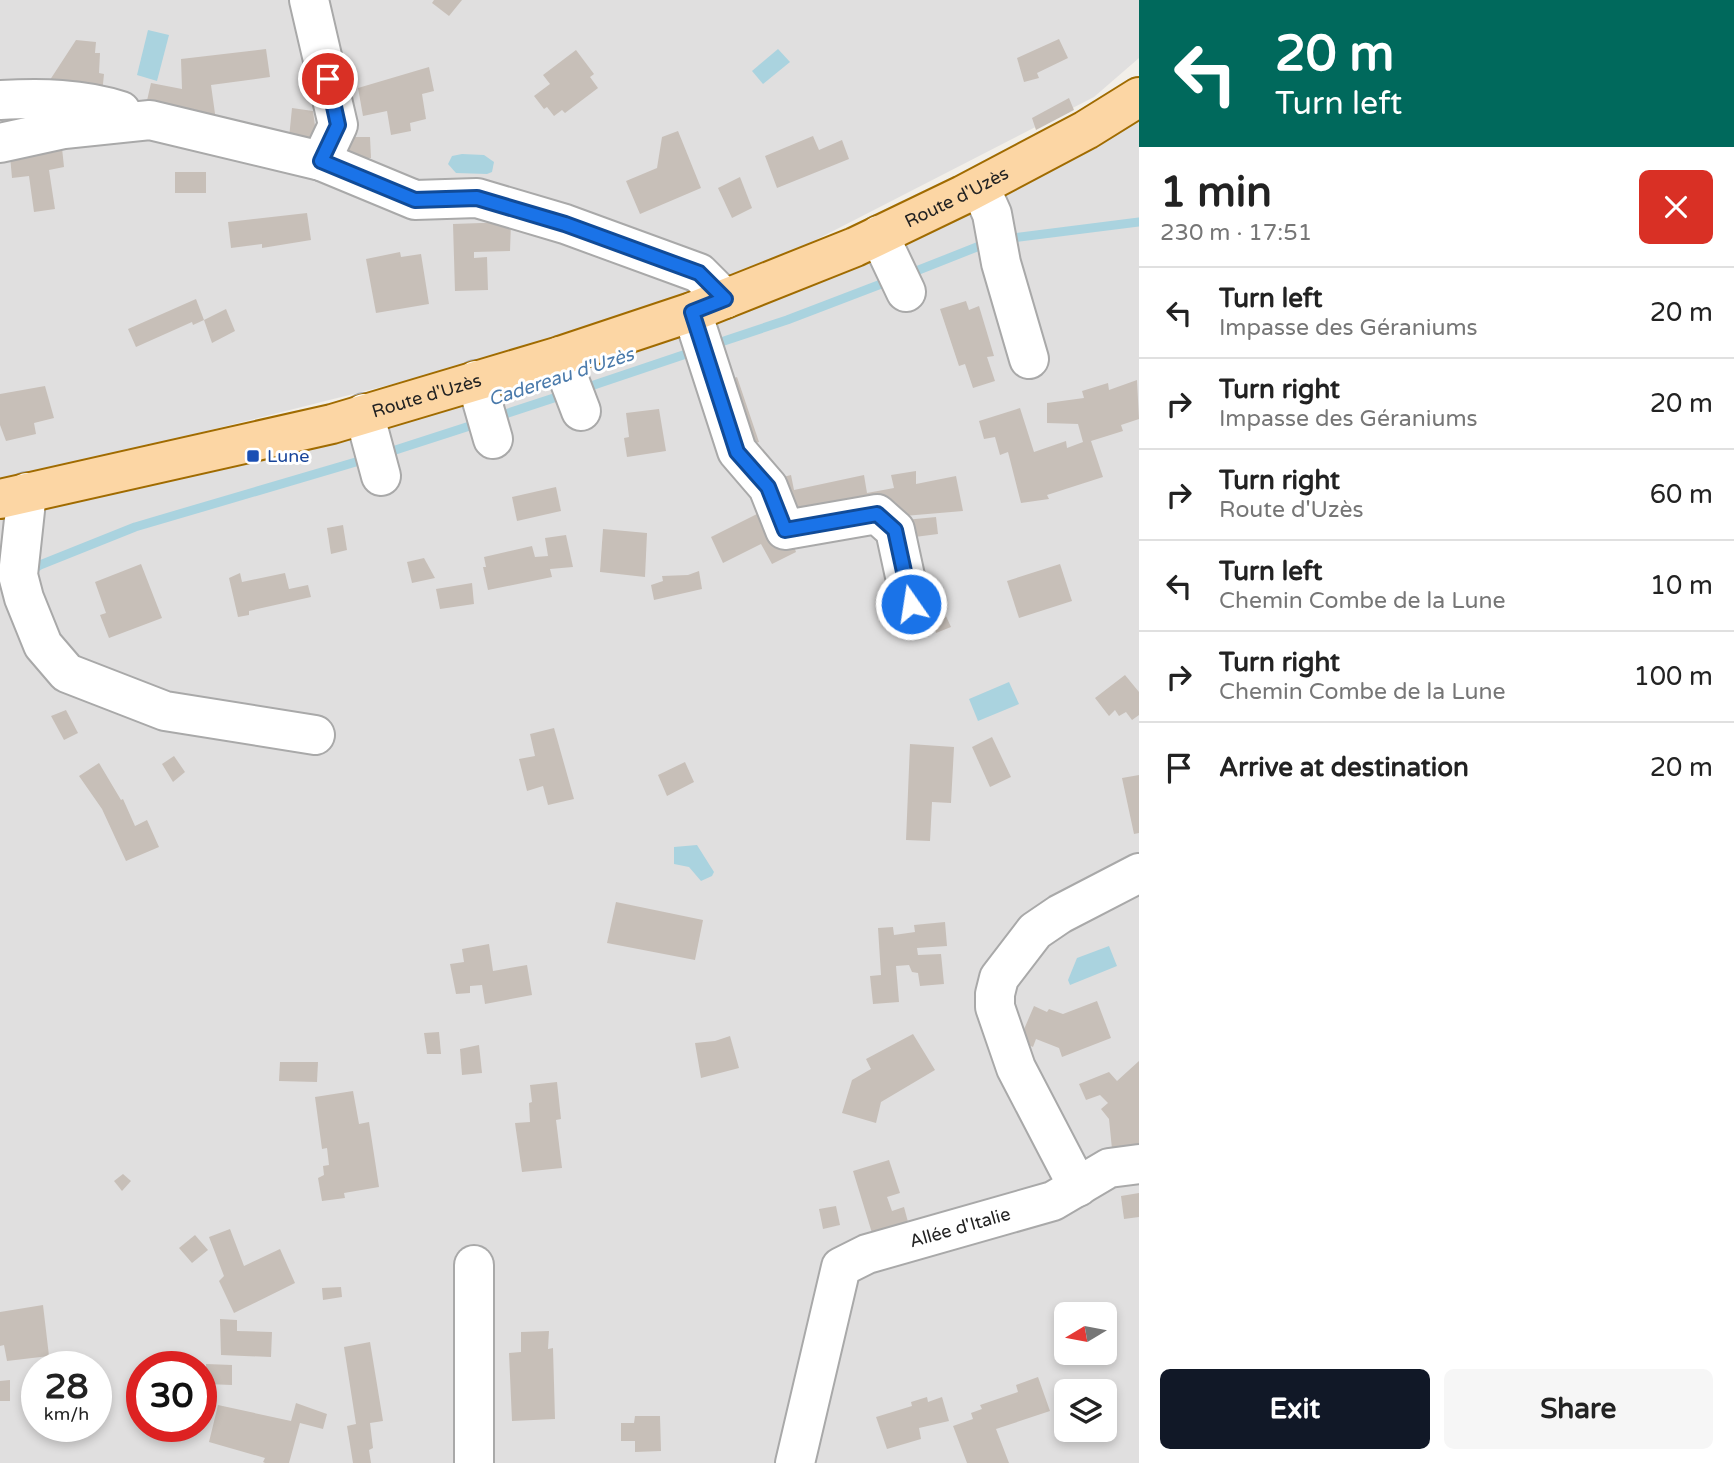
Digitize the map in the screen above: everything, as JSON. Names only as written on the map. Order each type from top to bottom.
[{"type":"main road","name":"Route d'Uzès","points":[[14,495],[332,424],[368,426],[484,407],[564,364],[885,246],[982,226],[1086,130],[1139,97]]},
{"type":"street","points":[[309,0],[338,125],[321,161]]},
{"type":"street","points":[[0,100],[42,97],[103,105],[150,120],[321,161],[415,200],[477,198],[565,224],[699,273],[708,367],[737,452],[768,487],[785,530],[877,514],[895,530],[911,604]]},
{"type":"street","points":[[0,144],[64,129],[150,120]]},
{"type":"street","points":[[982,226],[1029,359]]},
{"type":"street","points":[[885,246],[906,292]]},
{"type":"street","points":[[564,364],[581,411]]},
{"type":"street","points":[[368,426],[381,475]]},
{"type":"street","points":[[14,495],[21,587],[43,645],[67,673],[165,711],[316,735]]},
{"type":"street","points":[[1078,1187],[1016,1068],[995,1007],[995,996],[999,978],[1035,931],[1060,914],[1139,873]]},
{"type":"street","name":"Allée d'Italie","points":[[795,1463],[841,1267],[867,1254],[1053,1201],[1109,1168],[1139,1164]]},
{"type":"street","points":[[474,1265],[474,1463]]},
{"type":"shaded area","points":[[0,0],[1139,0],[1139,58],[1094,97],[763,267],[512,354],[0,483]]},
{"type":"shaded area","points":[[1139,121],[1139,1463],[0,1463],[0,516],[585,365]]},
{"type":"water","points":[[148,30],[169,35],[157,81],[137,75]]},
{"type":"water","points":[[778,49],[790,62],[763,84],[752,71]]},
{"type":"water","points":[[484,155],[494,162],[492,172],[456,173],[448,164],[452,156]]},
{"type":"water","points":[[1009,682],[1019,704],[978,721],[969,699]]},
{"type":"water","points":[[697,845],[714,872],[712,876],[701,881],[689,867],[674,864],[674,847]]},
{"type":"water","points":[[1109,946],[1117,966],[1070,985],[1068,980],[1077,958]]},
{"type":"building","points":[[434,0],[462,0],[449,16],[432,3]]},
{"type":"building","points":[[1059,39],[1068,58],[1037,73],[1039,78],[1024,82],[1017,58]]},
{"type":"building","points":[[76,40],[96,42],[95,53],[100,53],[99,73],[104,74],[102,94],[48,83]]},
{"type":"building","points":[[266,49],[270,77],[211,85],[216,121],[146,105],[151,83],[182,89],[181,59]]},
{"type":"building","points":[[576,50],[594,74],[590,77],[598,88],[565,113],[562,110],[554,116],[547,107],[544,109],[534,96],[550,84],[543,75]]},
{"type":"building","points":[[429,67],[434,91],[422,94],[426,119],[410,123],[411,131],[391,135],[387,111],[363,116],[358,88]]},
{"type":"building","points":[[1069,98],[1074,110],[1036,130],[1032,118]]},
{"type":"building","points":[[292,108],[313,111],[316,133],[310,143],[289,138]]},
{"type":"building","points":[[678,131],[701,188],[640,214],[626,181],[657,168],[662,137]]},
{"type":"building","points":[[813,136],[819,150],[842,140],[849,159],[777,188],[765,156]]},
{"type":"building","points":[[351,137],[370,137],[371,158],[348,158]]},
{"type":"building","points":[[62,148],[64,167],[49,170],[55,209],[34,212],[29,176],[12,178],[10,156]]},
{"type":"building","points":[[175,172],[206,172],[206,193],[175,193]]},
{"type":"building","points":[[740,177],[752,208],[732,218],[718,188]]},
{"type":"building","points":[[307,213],[311,240],[262,248],[262,244],[231,248],[228,222]]},
{"type":"building","points":[[511,222],[510,251],[474,252],[474,258],[487,257],[488,290],[455,291],[453,224]]},
{"type":"building","points":[[400,252],[401,257],[421,254],[429,304],[376,313],[366,259]]},
{"type":"building","points":[[196,299],[204,320],[193,325],[192,322],[136,347],[128,329]]},
{"type":"building","points":[[966,301],[969,310],[979,306],[994,356],[987,357],[995,381],[973,388],[965,364],[959,366],[940,309]]},
{"type":"building","points":[[226,309],[235,331],[212,343],[204,320]]},
{"type":"building","points":[[737,377],[759,442],[744,447],[723,382]]},
{"type":"building","points":[[1137,380],[1139,419],[1121,425],[1123,431],[1091,441],[1103,477],[1047,495],[1049,499],[1021,503],[1008,452],[1000,455],[995,437],[984,439],[979,421],[1020,408],[1034,452],[1066,441],[1067,448],[1083,442],[1078,424],[1047,423],[1047,403],[1084,398],[1082,391],[1108,383],[1109,390]]},
{"type":"building","points":[[45,386],[54,418],[34,423],[36,434],[6,441],[0,425],[0,394]]},
{"type":"building","points":[[659,409],[666,451],[627,457],[624,438],[629,437],[626,413]]},
{"type":"building","points":[[916,471],[916,484],[956,476],[963,511],[904,516],[895,502],[789,522],[779,478],[791,475],[794,490],[864,475],[867,493],[894,488],[891,475]]},
{"type":"building","points":[[556,487],[561,511],[517,521],[512,497]]},
{"type":"building","points":[[769,508],[789,532],[796,552],[772,564],[761,544],[723,563],[711,537]]},
{"type":"building","points":[[936,517],[938,534],[907,538],[905,520]]},
{"type":"building","points":[[343,525],[347,550],[331,554],[327,528]]},
{"type":"building","points":[[603,529],[647,533],[645,577],[600,572]]},
{"type":"building","points":[[566,535],[573,567],[550,569],[552,577],[488,590],[483,567],[486,567],[484,557],[532,546],[535,557],[548,556],[545,538]]},
{"type":"building","points":[[424,558],[435,578],[412,583],[407,562]]},
{"type":"building","points":[[141,564],[162,618],[109,638],[100,615],[106,613],[95,582]]},
{"type":"building","points":[[1060,564],[1072,601],[1019,618],[1007,581]]},
{"type":"building","points":[[699,571],[702,589],[654,600],[651,585],[663,581],[662,576],[688,575]]},
{"type":"building","points":[[240,573],[242,582],[285,573],[289,589],[308,585],[311,597],[249,611],[249,615],[238,617],[229,578]]},
{"type":"building","points":[[472,583],[474,604],[440,609],[436,589]]},
{"type":"building","points":[[945,614],[951,627],[936,633],[931,618]]},
{"type":"building","points":[[1125,675],[1139,692],[1139,715],[1132,720],[1126,712],[1119,716],[1115,710],[1109,716],[1095,698]]},
{"type":"building","points":[[66,710],[78,733],[64,740],[51,716]]},
{"type":"building","points":[[554,728],[574,799],[548,805],[543,786],[527,791],[519,759],[535,756],[530,734]]},
{"type":"building","points":[[992,737],[1011,777],[990,787],[972,747]]},
{"type":"building","points":[[910,744],[954,747],[951,803],[932,802],[930,841],[906,840]]},
{"type":"building","points":[[174,756],[185,772],[173,782],[162,764]]},
{"type":"building","points":[[685,762],[694,782],[667,796],[658,775]]},
{"type":"building","points":[[99,763],[121,800],[123,799],[135,826],[147,820],[159,847],[126,861],[102,809],[79,776]]},
{"type":"building","points":[[1139,775],[1139,833],[1134,834],[1122,778]]},
{"type":"building","points":[[616,902],[703,920],[695,960],[607,943]]},
{"type":"building","points":[[945,922],[947,946],[917,948],[918,955],[941,954],[944,984],[920,986],[918,973],[912,972],[909,965],[896,966],[899,1002],[873,1004],[870,976],[881,975],[878,928],[893,927],[894,935],[915,932],[914,925]]},
{"type":"building","points":[[489,944],[493,971],[527,965],[532,995],[485,1004],[482,985],[470,986],[470,993],[456,994],[450,964],[464,962],[462,949]]},
{"type":"building","points":[[1097,1001],[1111,1038],[1062,1057],[1059,1048],[1036,1039],[1033,1047],[1019,1041],[1034,1006],[1047,1012],[1049,1009],[1063,1014]]},
{"type":"building","points":[[439,1032],[441,1054],[427,1054],[424,1033]]},
{"type":"building","points":[[913,1034],[935,1070],[881,1102],[876,1123],[842,1113],[852,1080],[871,1069],[866,1059]]},
{"type":"building","points":[[730,1036],[739,1068],[701,1078],[695,1043]]},
{"type":"building","points":[[479,1045],[482,1073],[462,1075],[460,1049]]},
{"type":"building","points":[[1139,1061],[1139,1147],[1112,1149],[1109,1119],[1101,1109],[1108,1103],[1100,1095],[1086,1100],[1079,1084],[1109,1072],[1117,1081]]},
{"type":"building","points":[[280,1062],[318,1062],[317,1082],[279,1081]]},
{"type":"building","points":[[557,1082],[561,1119],[556,1120],[562,1168],[522,1172],[515,1123],[530,1122],[530,1085]]},
{"type":"building","points":[[353,1091],[359,1124],[369,1122],[379,1187],[344,1193],[345,1198],[322,1201],[318,1178],[324,1175],[323,1166],[329,1165],[327,1148],[322,1149],[315,1097]]},
{"type":"building","points":[[889,1160],[900,1193],[887,1197],[892,1211],[904,1207],[908,1222],[872,1233],[853,1171]]},
{"type":"building","points":[[123,1174],[131,1181],[122,1191],[114,1181]]},
{"type":"building","points":[[1139,1193],[1139,1217],[1124,1219],[1121,1196]]},
{"type":"building","points":[[836,1206],[840,1225],[823,1229],[819,1209]]},
{"type":"building","points":[[230,1229],[244,1266],[280,1249],[295,1283],[234,1313],[219,1281],[224,1276],[209,1237]]},
{"type":"building","points":[[195,1235],[208,1250],[192,1263],[179,1248]]},
{"type":"building","points":[[341,1287],[342,1297],[323,1300],[322,1288]]},
{"type":"building","points":[[43,1305],[48,1351],[21,1351],[21,1359],[7,1361],[4,1345],[0,1346],[0,1312]]},
{"type":"building","points":[[220,1319],[237,1320],[237,1331],[272,1332],[271,1357],[221,1355]]},
{"type":"building","points":[[549,1331],[548,1349],[553,1348],[555,1419],[512,1421],[509,1353],[521,1352],[521,1332]]},
{"type":"building","points":[[370,1342],[383,1421],[370,1423],[373,1448],[369,1450],[371,1463],[353,1463],[347,1426],[356,1424],[344,1347]]},
{"type":"building","points":[[217,1364],[232,1365],[232,1385],[217,1384]]},
{"type":"building","points":[[1038,1377],[1050,1411],[996,1429],[1009,1463],[967,1463],[953,1426],[973,1419],[971,1413],[982,1409],[980,1405],[1018,1392],[1016,1385]]},
{"type":"building","points":[[10,1380],[10,1401],[0,1401],[0,1381]]},
{"type":"building","points":[[927,1397],[928,1402],[942,1397],[949,1421],[919,1428],[921,1439],[887,1449],[876,1417],[912,1406],[911,1402]]},
{"type":"building","points":[[296,1403],[327,1414],[323,1429],[300,1423],[289,1463],[265,1463],[265,1458],[209,1442],[217,1442],[218,1405],[291,1421]]},
{"type":"building","points":[[635,1416],[660,1416],[661,1451],[635,1452],[635,1441],[621,1441],[621,1423],[634,1423]]},
{"type":"waterway","name":"Cadereau d'Uzès","points":[[1004,239],[1139,222]]},
{"type":"waterway","name":"Cadereau d'Uzès","points":[[906,275],[987,243]]},
{"type":"waterway","name":"Cadereau d'Uzès","points":[[712,345],[889,281]]},
{"type":"waterway","name":"Cadereau d'Uzès","points":[[582,389],[695,351]]},
{"type":"waterway","name":"Cadereau d'Uzès","points":[[496,417],[566,394]]},
{"type":"waterway","name":"Cadereau d'Uzès","points":[[383,454],[479,423]]},
{"type":"waterway","name":"Cadereau d'Uzès","points":[[28,573],[40,565],[135,527],[366,459]]},
{"type":"place","name":"Lune","points":[[253,456]]},
{"type":"route","points":[[328,79],[338,125],[321,161],[415,200],[477,198],[565,224],[699,273],[725,299],[692,312],[708,367],[737,452],[768,487],[785,530],[877,514],[895,530],[911,604]]}]
